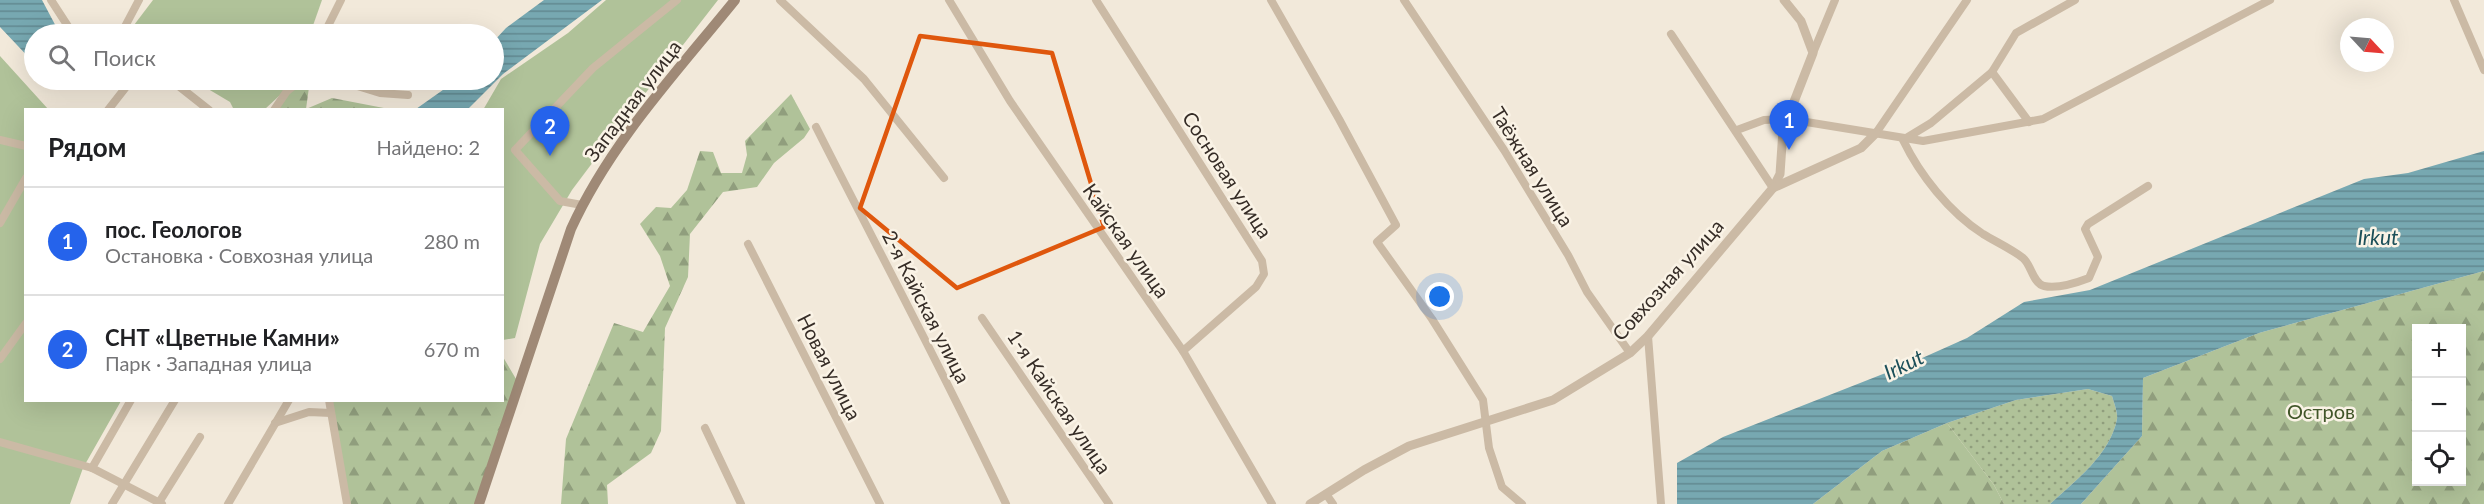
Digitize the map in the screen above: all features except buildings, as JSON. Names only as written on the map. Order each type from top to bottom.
[{"type":"main road","name":"Западная улица","points":[[478,504],[571,229],[582,205],[623,139],[735,0]]},
{"type":"street","points":[[51,0],[67,24]]},
{"type":"street","points":[[126,24],[139,0]]},
{"type":"street","points":[[329,24],[341,0]]},
{"type":"street","points":[[582,205],[560,201],[515,150],[593,68],[677,0]]},
{"type":"street","points":[[780,0],[864,79],[945,178]]},
{"type":"street","name":"Кайская улица","points":[[949,0],[1010,101],[1183,351],[1272,504]]},
{"type":"street","name":"Сосновая улица","points":[[1096,0],[1262,261],[1264,274],[1256,287],[1183,351]]},
{"type":"street","points":[[1271,0],[1396,225],[1377,243],[1473,381],[1483,400],[1489,448],[1502,487],[1522,504]]},
{"type":"street","name":"Таёжная улица","points":[[1404,0],[1504,150],[1568,255],[1587,292],[1630,353]]},
{"type":"street","points":[[1784,0],[1801,21],[1813,53]]},
{"type":"street","points":[[1773,188],[1780,174],[1783,130],[1834,0]]},
{"type":"street","points":[[1876,133],[1967,0]]},
{"type":"street","points":[[1903,140],[1931,123],[1992,72],[2016,33],[2075,0]]},
{"type":"street","points":[[1737,130],[1764,120],[1788,118],[1876,133],[1903,140],[1923,141],[2043,119],[2270,0]]},
{"type":"street","points":[[2454,0],[2484,70]]},
{"type":"street","points":[[1671,34],[1737,130],[1773,188]]},
{"type":"street","points":[[1992,72],[2029,122]]},
{"type":"street","points":[[110,108],[124,90]]},
{"type":"street","points":[[184,90],[206,108]]},
{"type":"street","points":[[275,108],[288,90]]},
{"type":"street","points":[[370,90],[380,93],[408,94]]},
{"type":"street","name":"2-я Кайская улица","points":[[816,127],[890,274],[920,326],[1006,504]]},
{"type":"street","name":"Совхозная улица","points":[[1310,504],[1409,446],[1553,400],[1630,353],[1648,336],[1773,188],[1861,148],[1876,133]]},
{"type":"street","points":[[0,140],[24,146]]},
{"type":"street","points":[[1903,140],[1911,156],[1951,208],[1981,233],[2024,259],[2038,284],[2043,286],[2075,284],[2089,278],[2098,257],[2085,229],[2088,224],[2148,186]]},
{"type":"street","points":[[0,223],[24,181]]},
{"type":"street","name":"Новая улица","points":[[748,244],[880,504]]},
{"type":"street","name":"1-я Кайская улица","points":[[982,318],[1109,504]]},
{"type":"street","points":[[0,359],[24,326]]},
{"type":"street","points":[[1648,336],[1661,504]]},
{"type":"street","points":[[92,468],[130,402]]},
{"type":"street","points":[[112,504],[174,402]]},
{"type":"street","points":[[228,504],[288,402]]},
{"type":"street","points":[[329,402],[347,504]]},
{"type":"street","points":[[275,423],[309,412],[331,413]]},
{"type":"street","points":[[705,428],[741,504]]},
{"type":"street","points":[[0,442],[92,468],[159,504],[200,437]]},
{"type":"street","points":[[1326,494],[1333,504]]},
{"type":"highlighted area","points":[[920,36],[1052,53],[1104,227],[957,288],[860,208]]},
{"type":"green space","points":[[153,0],[322,0],[314,24],[135,24]]},
{"type":"green space","points":[[606,0],[718,0],[572,190],[540,244],[515,338],[504,340],[504,108],[484,108],[495,90],[504,90],[504,77],[568,33]]},
{"type":"green space","points":[[0,56],[24,82],[24,90],[31,90],[47,108],[24,108],[24,402],[120,402],[83,468],[70,504],[0,504]]},
{"type":"green space","points":[[210,90],[286,90],[266,108],[233,108],[230,102]]},
{"type":"green space","points":[[292,90],[309,90],[306,108],[276,108]]},
{"type":"green space","points":[[791,94],[810,129],[804,138],[774,163],[757,187],[723,192],[690,234],[688,277],[665,328],[661,431],[651,453],[607,485],[608,504],[561,504],[566,439],[614,323],[643,332],[670,286],[660,256],[640,224],[656,207],[671,208],[687,190],[700,151],[713,152],[721,173],[742,173],[747,155],[745,141]]},
{"type":"green space","points":[[332,98],[384,108],[308,108]]},
{"type":"green space","name":"Остров","points":[[2484,271],[2484,504],[2081,504],[2142,436],[2143,378],[2259,333]]},
{"type":"green space","points":[[504,359],[519,384],[479,504],[347,504],[329,402],[504,402]]},
{"type":"green space","points":[[2088,389],[2112,396],[2117,417],[2113,432],[2099,456],[2050,504],[2004,504],[1994,485],[1947,423],[2016,400]]},
{"type":"green space","points":[[1947,423],[1994,485],[2004,504],[1813,504],[1882,451]]},
{"type":"water","points":[[0,0],[42,0],[55,24],[24,24],[24,52],[0,27]]},
{"type":"water","points":[[544,0],[602,0],[504,73],[504,30]]},
{"type":"water","points":[[443,90],[487,90],[469,108],[417,108]]},
{"type":"water","name":"Irkut","points":[[2484,151],[2484,271],[2259,333],[2143,378],[2142,436],[2081,504],[2050,504],[2099,456],[2113,432],[2117,417],[2112,396],[2088,389],[2016,400],[1947,423],[1882,451],[1813,504],[1677,504],[1677,463],[1723,437],[1911,363],[1967,338],[2024,302],[2090,290],[2364,179],[2408,173]]},
{"type":"place","name":"пос. Геологов","points":[[1789,150]]},
{"type":"place","name":"СНТ «Цветные Камни»","points":[[550,156]]}]
